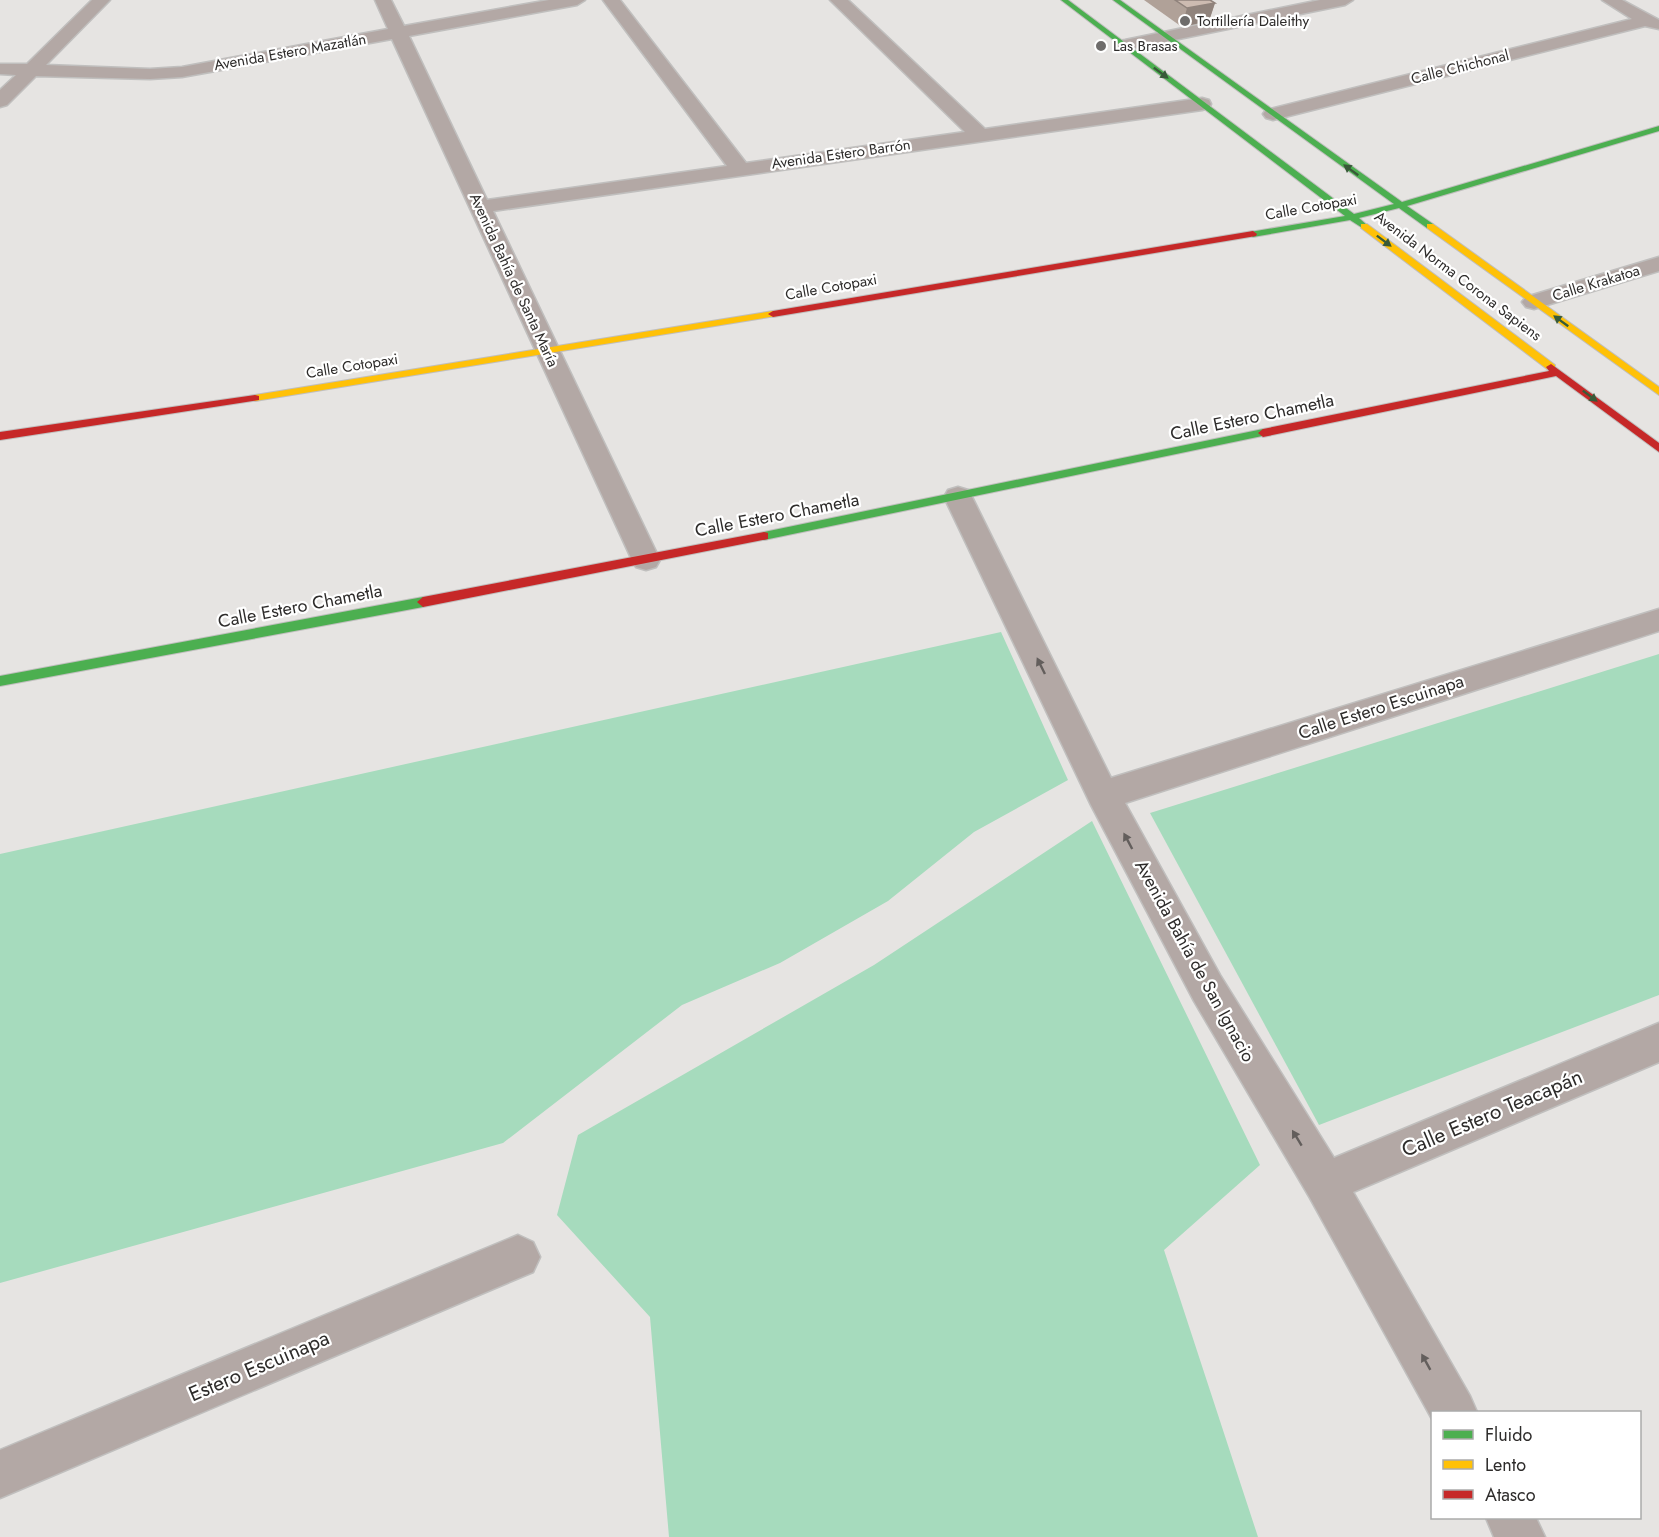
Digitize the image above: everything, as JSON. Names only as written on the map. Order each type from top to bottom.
[{"type":"street","points":[[0,101],[102,0]]},
{"type":"street","name":"Avenida Bahía de Santa María","points":[[383,0],[646,560]]},
{"type":"street","name":"Avenida Estero Mazatlán","points":[[0,69],[150,74],[182,72],[577,0]]},
{"type":"street","points":[[611,0],[740,169]]},
{"type":"street","points":[[838,0],[980,135]]},
{"type":"street","name":"Avenida Norma Corona Sapiens","points":[[1064,0],[1659,448]]},
{"type":"street","name":"Avenida Norma Corona Sapiens","points":[[1116,0],[1659,392]]},
{"type":"street","points":[[1125,45],[1345,0]]},
{"type":"street","points":[[1610,0],[1653,24]]},
{"type":"street","name":"Calle Chichonal","points":[[1274,114],[1653,24]]},
{"type":"street","name":"Avenida Estero Barrón","points":[[480,207],[1202,104]]},
{"type":"street","name":"Calle Cotopaxi","points":[[0,436],[91,424],[548,352],[1352,217],[1400,205],[1659,128]]},
{"type":"street","name":"Calle Krakatoa","points":[[1534,302],[1659,264]]},
{"type":"street","name":"Calle Estero Chametla","points":[[0,681],[646,560],[1558,372]]},
{"type":"street","name":"Avenida Bahía de San Ignacio","points":[[958,497],[1103,795],[1207,988],[1325,1183],[1453,1411]]},
{"type":"street","name":"Calle Estero Escuinapa","points":[[1103,795],[1659,620]]},
{"type":"street","name":"Calle Estero Teacapán","points":[[1325,1183],[1659,1042]]},
{"type":"street","name":"Estero Escuinapa","points":[[0,1474],[518,1257]]},
{"type":"street","points":[[1511,1519],[1520,1537]]},
{"type":"green space","points":[[1001,632],[1068,780],[974,832],[888,901],[780,963],[682,1005],[503,1143],[0,1283],[0,854]]},
{"type":"green space","points":[[1659,654],[1659,995],[1319,1125],[1150,813]]},
{"type":"green space","points":[[1092,821],[1260,1165],[1164,1250],[1258,1537],[669,1537],[650,1317],[557,1215],[578,1135],[874,965]]},
{"type":"building","points":[[1175,0],[1210,0],[1215,3],[1187,8]]},
{"type":"traffic: fast","points":[[1064,0],[1364,226]]},
{"type":"traffic: fast","points":[[1116,0],[1430,226]]},
{"type":"traffic: fast","points":[[1253,234],[1352,217],[1400,205],[1659,128]]},
{"type":"traffic: fast","points":[[764,536],[1263,433]]},
{"type":"traffic: fast","points":[[0,681],[423,602]]},
{"type":"traffic: slow","points":[[1364,226],[1551,367]]},
{"type":"traffic: slow","points":[[1430,226],[1659,392]]},
{"type":"traffic: slow","points":[[255,398],[773,314]]},
{"type":"traffic: jam","points":[[773,314],[1253,234]]},
{"type":"traffic: jam","points":[[1551,367],[1659,448]]},
{"type":"traffic: jam","points":[[1263,433],[1558,372]]},
{"type":"traffic: jam","points":[[0,436],[255,398]]},
{"type":"traffic: jam","points":[[423,602],[764,536]]},
{"type":"place","name":"Tortillería Daleithy","points":[[1185,21]]},
{"type":"place","name":"Las Brasas","points":[[1101,46]]}]
